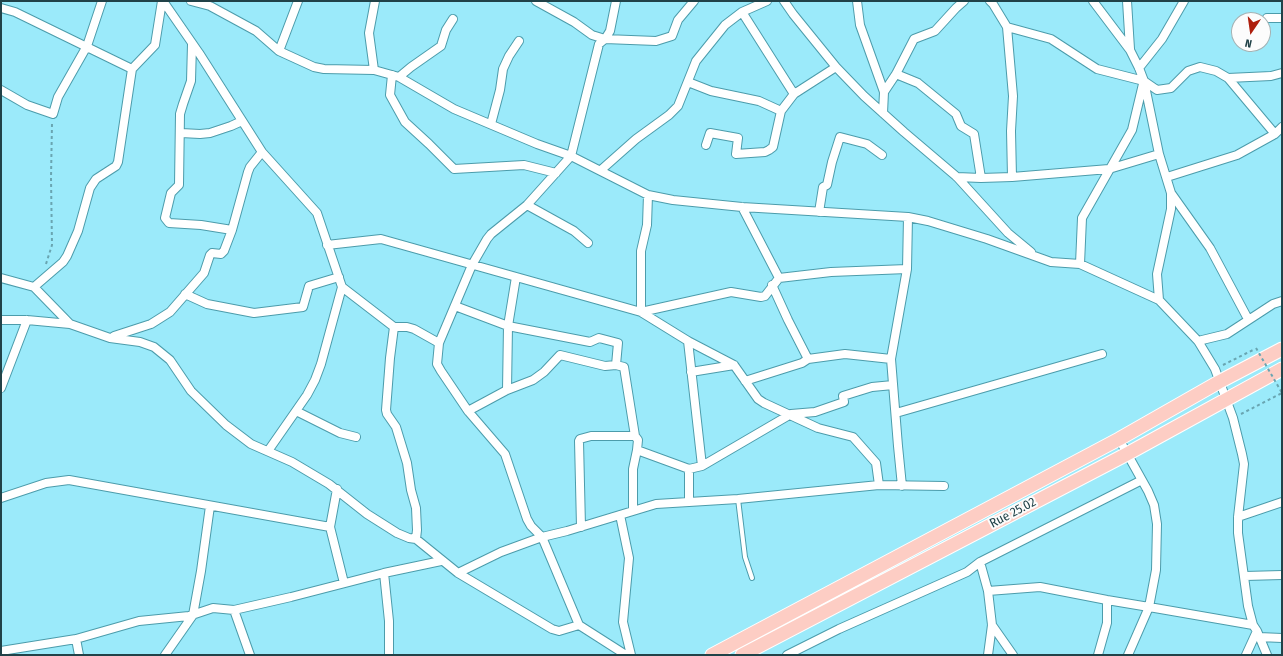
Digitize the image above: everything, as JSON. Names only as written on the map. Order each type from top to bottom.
[{"type":"main road","points":[[712,655],[1119,439],[1219,382],[1282,349]]},
{"type":"main road","name":"Rue 25.02","points":[[742,655],[1127,454],[1282,369]]},
{"type":"street","points":[[1,90],[27,106],[53,114],[58,97],[87,46],[102,1]]},
{"type":"street","points":[[163,1],[262,152],[317,213],[342,287],[321,364],[312,385],[268,451]]},
{"type":"street","points":[[34,287],[63,262],[78,231],[90,188],[96,179],[116,166],[118,162],[132,69],[155,45],[163,1]]},
{"type":"street","points":[[191,1],[210,6],[251,28],[263,36],[279,51],[314,67],[324,69],[374,70],[396,76],[454,109],[537,144],[571,156],[648,195],[673,200],[742,207],[908,216],[946,226],[1052,262],[1080,264],[1159,300],[1198,341],[1215,369],[1232,418],[1244,464],[1238,517],[1238,533],[1248,606],[1256,631],[1267,655]]},
{"type":"street","points":[[279,51],[298,1]]},
{"type":"street","points":[[374,70],[369,32],[375,1]]},
{"type":"street","points":[[536,1],[574,22],[592,35],[605,39],[656,41],[672,36],[678,20],[694,1]]},
{"type":"street","points":[[616,1],[610,31],[605,39],[599,44],[571,156],[527,205],[491,234],[472,266],[439,343],[437,364],[468,411],[505,454],[527,519],[531,526],[542,537],[579,626],[626,655]]},
{"type":"street","points":[[601,170],[636,139],[669,115],[678,106],[696,61],[730,20],[742,12],[767,1]]},
{"type":"street","points":[[784,1],[836,68],[904,132],[957,177],[1008,234],[1036,256]]},
{"type":"street","points":[[857,1],[860,25],[884,92],[883,113]]},
{"type":"street","points":[[884,92],[896,74],[914,39],[935,31],[964,1]]},
{"type":"street","points":[[990,1],[1007,27],[1013,96],[1011,131],[1012,177]]},
{"type":"street","points":[[1093,1],[1130,50],[1139,68],[1144,81],[1159,154],[1171,193],[1171,209],[1158,274],[1159,300]]},
{"type":"street","points":[[1127,1],[1130,50]]},
{"type":"street","points":[[1139,68],[1162,39],[1184,1]]},
{"type":"street","points":[[1,8],[15,12],[132,69]]},
{"type":"street","points":[[742,12],[794,94]]},
{"type":"street","points":[[1271,18],[1282,18]]},
{"type":"street","points":[[453,19],[446,30],[441,46],[396,76],[390,95],[405,122],[454,169],[524,165],[556,173]]},
{"type":"street","points":[[1007,27],[1051,39],[1097,69],[1144,81],[1156,90],[1171,88],[1188,71],[1200,67],[1216,71],[1228,78],[1278,134]]},
{"type":"street","points":[[491,124],[500,90],[503,69],[509,56],[519,41]]},
{"type":"street","points":[[192,44],[191,81],[182,104],[180,114],[181,134],[179,186],[171,193],[165,220],[169,223],[201,225],[232,230]]},
{"type":"street","points":[[706,145],[710,132],[738,138],[736,154],[765,152],[773,147],[781,111],[794,94],[836,68]]},
{"type":"street","points":[[1228,78],[1271,76],[1282,73]]},
{"type":"street","points":[[896,74],[918,83],[956,114],[961,126],[974,134],[981,178]]},
{"type":"street","points":[[1080,264],[1082,218],[1132,130],[1144,81]]},
{"type":"street","points":[[688,82],[711,91],[759,101],[781,111]]},
{"type":"street","points":[[181,134],[200,134],[210,132],[242,121]]},
{"type":"street","points":[[1167,177],[1237,155],[1278,134],[1282,127]]},
{"type":"street","points":[[820,212],[823,187],[828,185],[832,162],[840,137],[867,144],[882,155]]},
{"type":"street","points":[[110,338],[151,324],[170,312],[205,271],[207,259],[210,255],[212,253],[220,254],[224,251],[232,230],[248,172],[250,167],[262,152]]},
{"type":"street","points":[[957,177],[1012,177],[1109,169],[1159,154]]},
{"type":"street","points":[[1171,193],[1210,248],[1248,319]]},
{"type":"street","points":[[641,312],[641,251],[647,225],[648,195]]},
{"type":"street","points":[[527,205],[574,231],[588,243]]},
{"type":"street","points":[[742,207],[779,278]]},
{"type":"street","points":[[902,486],[891,359],[908,269],[908,216]]},
{"type":"street","points":[[327,245],[381,239],[472,266],[641,312],[688,341],[734,365],[758,399],[764,403],[791,414],[818,428],[853,437],[876,463],[879,485]]},
{"type":"street","points":[[641,312],[731,292],[761,297],[765,296],[772,285],[779,278],[831,272],[908,269]]},
{"type":"street","points":[[185,294],[207,304],[254,314],[303,307],[309,286],[339,277]]},
{"type":"street","points":[[506,390],[508,326],[516,277]]},
{"type":"street","points":[[1,278],[34,287],[70,324]]},
{"type":"street","points":[[772,285],[808,359]]},
{"type":"street","points":[[342,287],[394,327],[407,327],[414,329],[439,343]]},
{"type":"street","points":[[1198,341],[1227,334],[1248,319],[1273,304],[1282,301]]},
{"type":"street","points":[[455,306],[508,326],[590,342],[599,338],[618,343],[616,365]]},
{"type":"street","points":[[1,320],[27,320],[70,324],[110,338],[140,342],[154,347],[170,360],[190,391],[226,426],[251,444],[292,462],[336,489],[367,514],[397,533],[416,539],[441,561],[458,573],[552,629],[559,631],[579,626]]},
{"type":"street","points":[[1,388],[27,320]]},
{"type":"street","points":[[394,327],[386,410],[398,431],[407,463],[411,490],[416,508],[416,539]]},
{"type":"street","points":[[688,341],[702,466]]},
{"type":"street","points":[[745,381],[802,363],[808,359],[845,354],[891,359]]},
{"type":"street","points":[[896,413],[1102,354]]},
{"type":"street","points":[[468,411],[506,390],[533,380],[544,372],[560,355],[605,366],[616,365],[624,367],[635,436],[638,440],[633,469],[633,510]]},
{"type":"street","points":[[691,372],[734,365]]},
{"type":"street","points":[[637,450],[689,469],[702,466],[791,414],[815,412],[844,402],[843,396],[872,387],[893,385]]},
{"type":"street","points":[[296,411],[340,433],[356,437]]},
{"type":"street","points":[[581,527],[580,439],[591,436],[635,436]]},
{"type":"street","points":[[1119,439],[1154,505],[1157,524],[1156,570],[1150,606],[1128,655]]},
{"type":"street","points":[[688,502],[689,469]]},
{"type":"street","points":[[1,498],[46,483],[69,480],[330,528]]},
{"type":"street","points":[[787,655],[839,629],[967,572],[980,562],[1142,480]]},
{"type":"street","points":[[458,573],[501,552],[542,537],[581,527],[656,504],[738,499],[879,485],[944,486]]},
{"type":"street","points":[[336,489],[330,528],[344,584]]},
{"type":"street","points":[[1238,517],[1282,502]]},
{"type":"street","points":[[165,655],[193,615],[210,506]]},
{"type":"street","points":[[620,515],[629,558],[623,622],[631,655]]},
{"type":"street","points":[[1,651],[19,652],[76,639],[139,621],[193,615],[213,608],[234,610],[384,573],[441,561]]},
{"type":"street","points":[[980,562],[988,591],[992,625],[988,655]]},
{"type":"street","points":[[384,573],[389,621],[389,655]]},
{"type":"street","points":[[1244,576],[1282,575]]},
{"type":"street","points":[[988,591],[1040,586],[1107,600],[1150,606],[1282,638]]},
{"type":"street","points":[[1098,655],[1107,623],[1107,600]]},
{"type":"street","points":[[234,610],[250,655]]},
{"type":"street","points":[[992,625],[1013,655]]},
{"type":"street","points":[[1246,655],[1256,631]]},
{"type":"street","points":[[76,639],[79,655]]},
{"type":"lane","points":[[738,499],[745,557],[752,578]]},
{"type":"path","points":[[46,264],[52,245],[51,178],[53,114]]},
{"type":"path","points":[[1232,418],[1282,393],[1256,348]]}]
